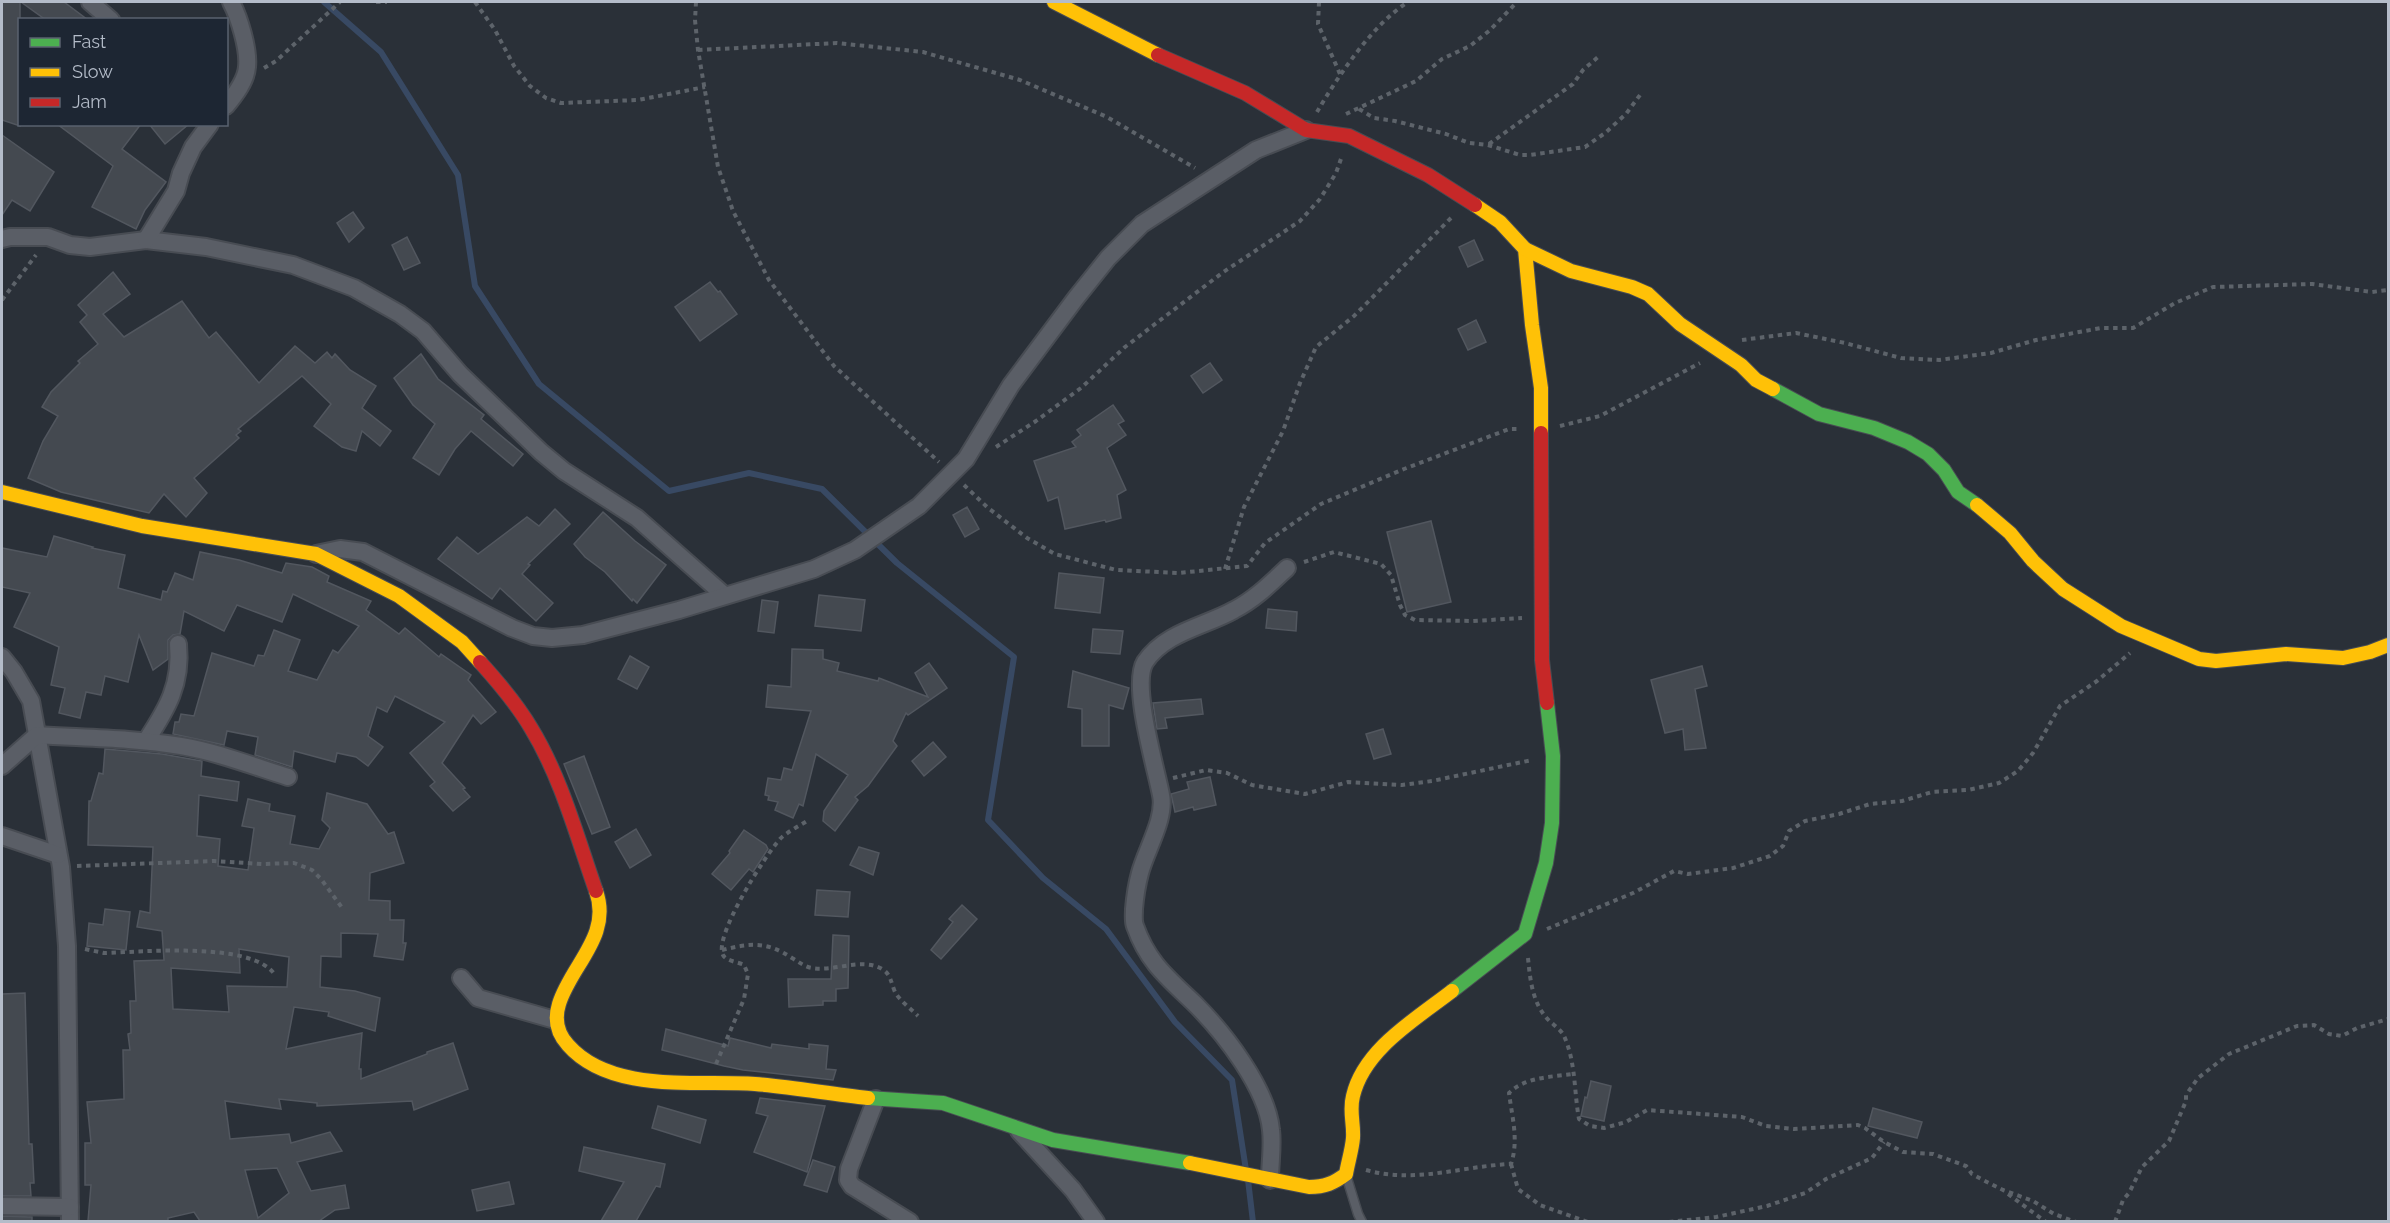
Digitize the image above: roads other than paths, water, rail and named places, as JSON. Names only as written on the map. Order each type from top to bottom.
[{"type":"street","points":[[90,2],[109,18]]},
{"type":"street","points":[[228,104],[237,93],[247,68],[240,20],[231,2]]},
{"type":"street","points":[[1054,2],[1170,61],[1245,93],[1306,130],[1349,136],[1428,175],[1500,222],[1525,249],[1570,271],[1632,287],[1648,294],[1680,324],[1741,365],[1756,380],[1819,414],[1874,428],[1908,441],[1928,454],[1944,470],[1958,492],[1983,509],[2010,533],[2033,561],[2063,589],[2121,626],[2199,659],[2216,661],[2286,654],[2343,658],[2388,645]]},
{"type":"street","points":[[146,240],[176,191],[181,173],[201,128]]},
{"type":"street","points":[[316,555],[339,549],[363,552],[512,628],[533,636],[552,638],[583,635],[613,628],[814,569],[855,550],[889,528],[919,506],[966,459],[1011,385],[1108,258],[1142,224],[1257,150],[1306,130]]},
{"type":"street","points":[[2,239],[48,237],[70,245],[90,247],[146,240],[206,247],[293,265],[354,288],[400,314],[423,332],[460,375],[541,452],[564,471],[637,518],[724,595]]},
{"type":"street","points":[[2,492],[142,526],[316,555],[399,596],[462,642],[488,669],[532,729],[554,774],[598,896],[600,916],[593,943],[564,990],[557,1006],[555,1020],[561,1037],[573,1051],[594,1064],[622,1075],[658,1082],[755,1084],[876,1099],[906,1099],[951,1105],[1018,1131],[1107,1151],[1213,1167],[1265,1179],[1321,1187],[1334,1183],[1347,1170],[1353,1137],[1350,1116],[1352,1098],[1357,1082],[1368,1065],[1389,1040],[1526,934],[1547,853],[1552,823],[1553,756],[1542,660],[1541,388],[1525,249]]},
{"type":"street","points":[[1265,1179],[1271,1130],[1265,1102],[1223,1037],[1146,954],[1134,923],[1140,874],[1160,816],[1162,799],[1147,740],[1141,687],[1144,663],[1163,644],[1192,628],[1232,612],[1258,596],[1287,568]]},
{"type":"street","points":[[146,741],[163,715],[178,676],[178,644]]},
{"type":"street","points":[[2,657],[31,701],[48,785],[59,861],[67,946],[70,1214],[2,1206]]},
{"type":"street","points":[[2,766],[37,735],[146,741],[214,754],[288,777]]},
{"type":"street","points":[[2,836],[59,861]]},
{"type":"street","points":[[461,978],[478,998],[555,1020]]},
{"type":"street","points":[[876,1099],[849,1169],[849,1180],[852,1186],[910,1221]]},
{"type":"street","points":[[1018,1131],[1073,1190],[1096,1221]]},
{"type":"lane","points":[[1347,1170],[1358,1214],[1362,1221]]},
{"type":"waterway","points":[[324,2],[381,52],[458,175],[475,286],[539,384],[669,491],[749,473],[822,489],[897,563],[1014,657],[988,820],[1043,878],[1106,929],[1175,1022],[1232,1080],[1246,1170]]},
{"type":"waterway","points":[[1248,1180],[1253,1222]]}]
